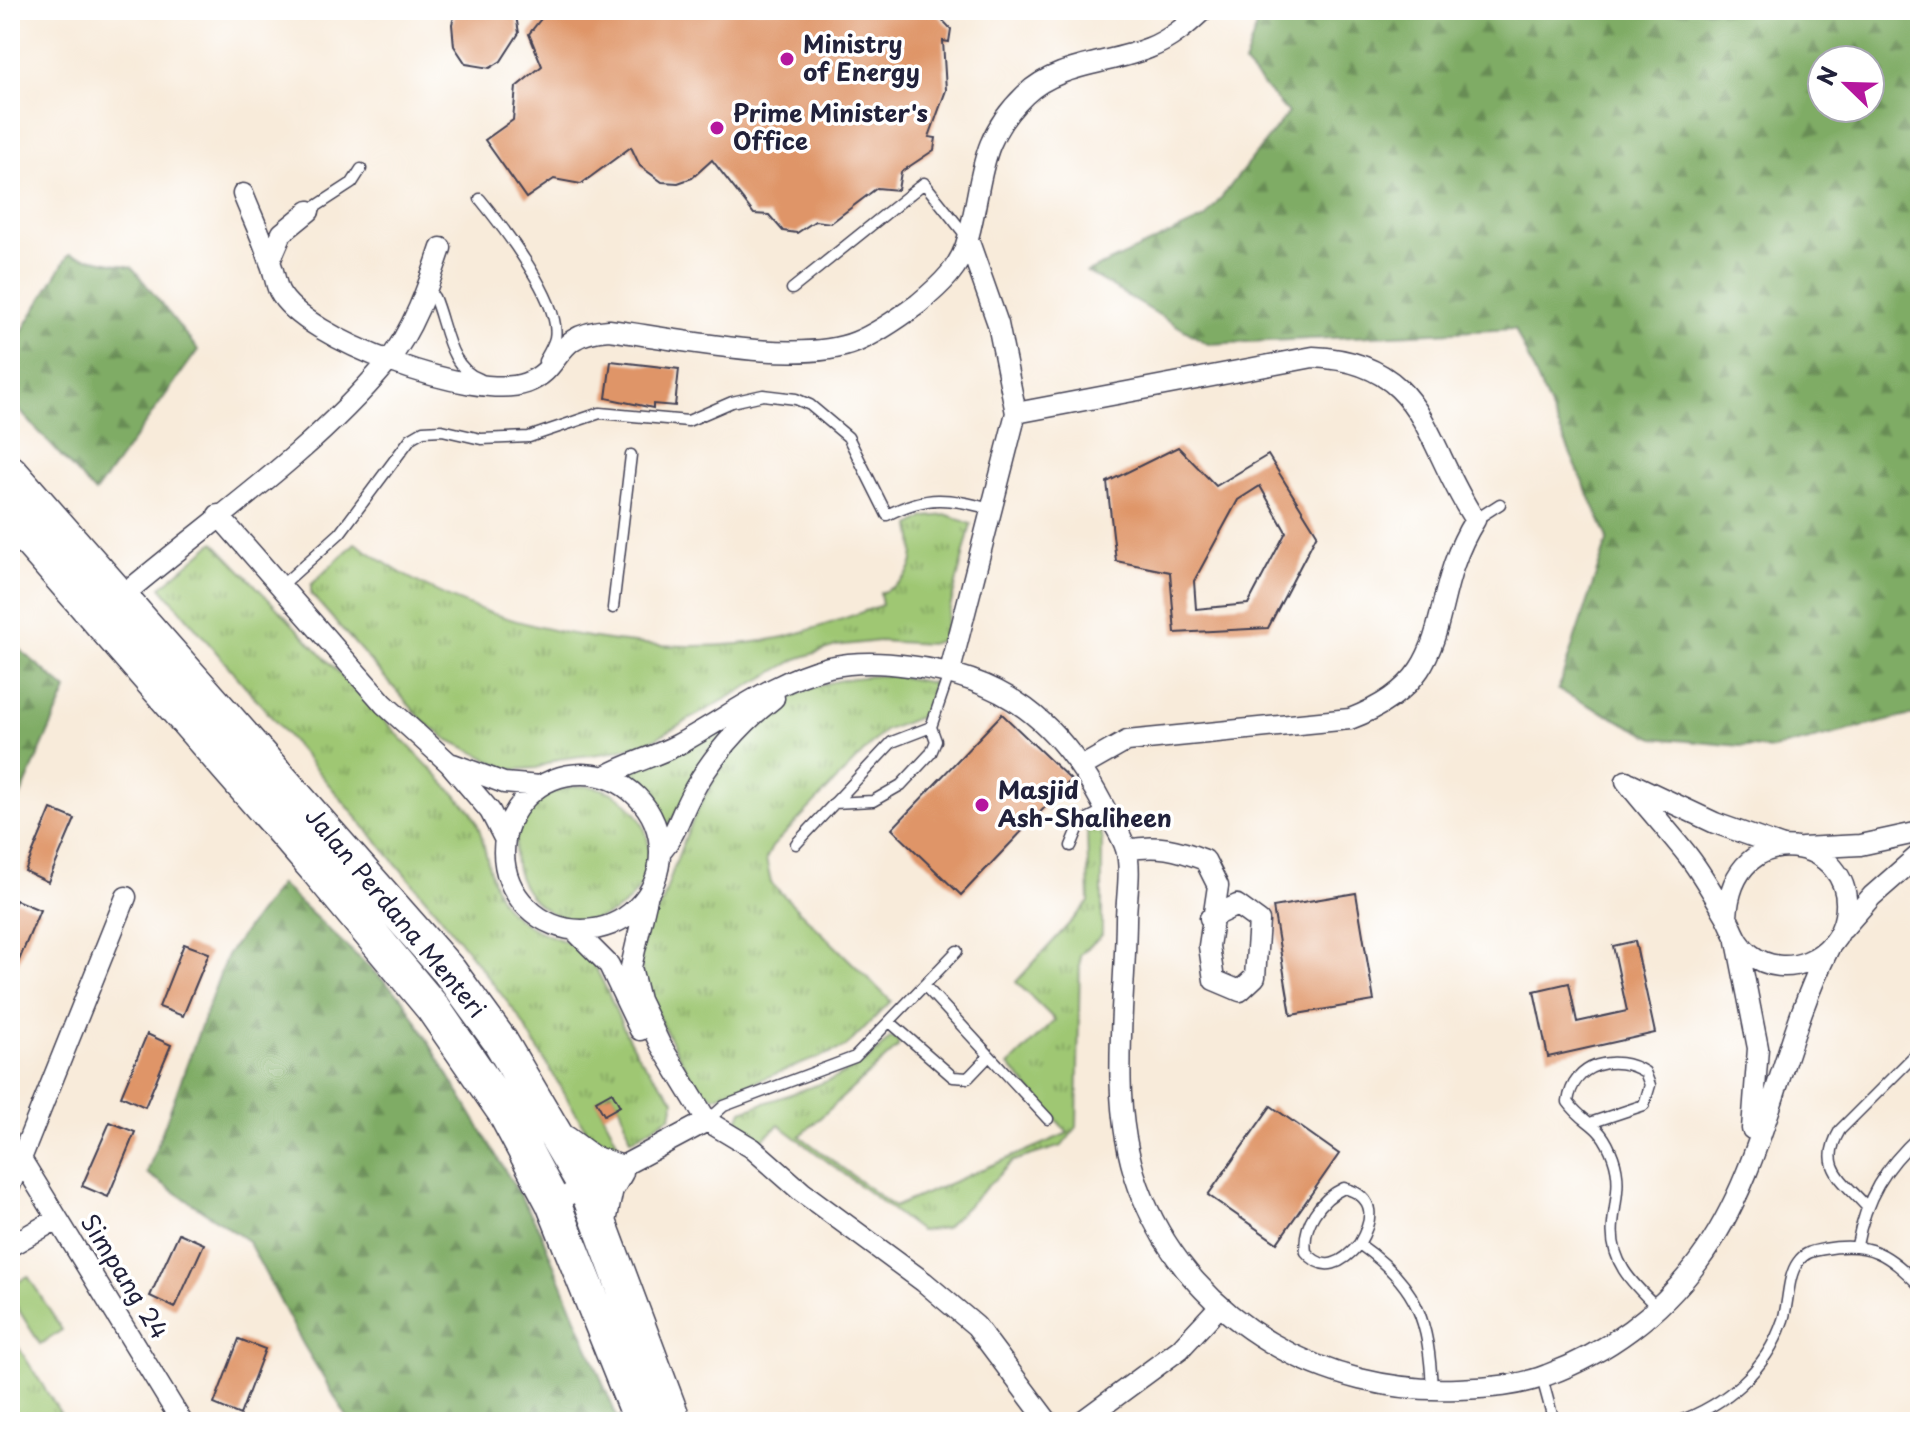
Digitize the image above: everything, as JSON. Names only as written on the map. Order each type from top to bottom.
[{"type":"main road","name":"Jalan Perdana Menteri","points":[[10,472],[109,607],[239,759],[251,795],[433,1008],[504,1111],[553,1203],[641,1422]]},
{"type":"main road","name":"Jalan Perdana Menteri","points":[[10,518],[109,607],[449,971],[500,1041],[557,1138],[601,1179],[599,1221],[674,1422]]},
{"type":"street","points":[[243,194],[279,292],[297,313],[387,362],[484,387],[505,388],[529,383],[549,367],[568,342],[585,332],[609,330],[802,352],[854,343],[900,318],[956,268],[968,239],[979,169],[989,141],[1004,116],[1027,92],[1052,77],[1149,48],[1179,32],[1203,10]]},
{"type":"street","points":[[270,261],[282,233],[309,211]]},
{"type":"street","points":[[950,671],[1016,413],[998,324],[968,239]]},
{"type":"street","points":[[109,607],[218,515],[277,473],[387,362],[425,295],[441,248]]},
{"type":"street","points":[[1016,413],[1313,357],[1359,363],[1380,373],[1408,396],[1475,520],[1453,560],[1444,586],[1441,619],[1428,658],[1400,694],[1379,708],[1350,719],[1127,741],[1107,749],[1083,766]]},
{"type":"street","points":[[218,515],[384,704],[449,763],[490,811],[505,840]]},
{"type":"street","points":[[604,777],[661,753],[760,695],[828,667],[871,661],[950,671],[972,677],[1014,700],[1048,727],[1083,766],[1127,850],[1121,1046],[1123,1123],[1129,1162],[1165,1242],[1219,1307],[1265,1340],[1302,1360],[1343,1375],[1432,1390],[1484,1388],[1542,1378],[1599,1352],[1658,1308],[1678,1288],[1713,1240],[1744,1177],[1790,1040],[1835,940],[1845,898],[1831,866],[1792,847],[1715,823],[1626,781],[1689,857],[1727,917],[1737,941],[1758,1048],[1756,1106],[1744,1177]]},
{"type":"street","points":[[661,851],[674,836],[691,796],[733,737],[762,707],[799,678]]},
{"type":"street","points":[[449,763],[504,783],[540,786]]},
{"type":"street","points":[[647,898],[627,917],[602,929],[575,931],[550,925],[529,911],[513,890],[505,865],[505,840],[511,819],[540,786],[560,777],[582,774],[604,777],[626,787],[645,804],[656,826],[661,851],[631,967],[639,1000],[690,1097]]},
{"type":"street","points":[[1727,917],[1728,892],[1739,869],[1759,853],[1792,847],[1860,845],[1920,832]]},
{"type":"street","points":[[1127,850],[1151,845],[1177,849],[1205,860],[1218,886],[1210,918]]},
{"type":"street","points":[[1737,941],[1752,956],[1771,965],[1792,966],[1812,961],[1835,940],[1872,896],[1920,854]]},
{"type":"street","points":[[10,1186],[126,897]]},
{"type":"street","points":[[575,931],[609,965],[625,1003],[653,1053],[707,1121],[752,1148],[802,1192],[924,1282],[965,1317],[1048,1422]]},
{"type":"street","points":[[553,1203],[707,1121]]},
{"type":"street","name":"Simpang 24","points":[[21,1159],[182,1422]]},
{"type":"street","points":[[10,1246],[57,1219]]},
{"type":"street","points":[[1081,1422],[1180,1349],[1219,1307]]},
{"type":"lane","points":[[309,211],[352,183],[361,169]]},
{"type":"lane","points":[[792,289],[924,183],[968,239]]},
{"type":"lane","points":[[425,295],[434,297],[454,357],[471,376],[493,384],[520,379],[533,372],[546,358],[555,337],[553,317],[505,230],[480,199]]},
{"type":"lane","points":[[281,586],[340,533],[411,438],[423,431],[506,439],[529,437],[600,413],[688,421],[732,402],[763,395],[796,399],[810,405],[848,437],[887,515],[925,499],[949,498],[991,509]]},
{"type":"lane","points":[[613,608],[631,455]]},
{"type":"lane","points":[[1475,520],[1500,504]]},
{"type":"lane","points":[[834,803],[873,801],[901,785],[931,753],[936,741],[931,727],[950,671]]},
{"type":"lane","points":[[796,844],[892,742],[931,727]]},
{"type":"lane","points":[[1071,846],[1081,822],[1105,810]]},
{"type":"lane","points":[[707,1121],[724,1106],[855,1057],[926,987],[957,951]]},
{"type":"lane","points":[[926,987],[1048,1119]]},
{"type":"lane","points":[[890,1022],[953,1077],[968,1078],[989,1056]]},
{"type":"lane","points":[[1866,1206],[1835,1171],[1829,1159],[1831,1144],[1840,1130],[1917,1053]]},
{"type":"lane","points":[[1593,1122],[1644,1105],[1650,1085],[1645,1072],[1618,1061],[1589,1067],[1577,1076],[1570,1088],[1568,1102],[1576,1114],[1593,1122],[1604,1136],[1619,1181],[1612,1231],[1618,1262],[1631,1283],[1658,1308]]},
{"type":"lane","points":[[1857,1245],[1866,1206],[1878,1179],[1920,1135]]},
{"type":"lane","points":[[1344,1188],[1357,1192],[1369,1203],[1371,1216],[1359,1244],[1347,1258],[1335,1264],[1323,1265],[1306,1252],[1308,1225],[1323,1203],[1344,1188]]},
{"type":"lane","points":[[1359,1244],[1382,1260],[1420,1307],[1429,1334],[1432,1390]]},
{"type":"lane","points":[[1677,1422],[1702,1413],[1728,1397],[1752,1374],[1771,1347],[1783,1321],[1797,1263],[1808,1252],[1857,1245],[1890,1257],[1920,1286]]},
{"type":"lane","points":[[1542,1378],[1554,1422]]},
{"type":"green space","points":[[1262,10],[1920,10],[1920,713],[1773,749],[1654,738],[1558,690],[1608,538],[1515,329],[1208,344],[1087,272],[1205,218],[1288,113],[1244,64]]},
{"type":"green space","points":[[69,254],[132,267],[198,350],[95,493],[10,400],[10,351]]},
{"type":"green space","points":[[948,515],[971,524],[942,640],[930,644],[879,641],[836,646],[797,659],[649,742],[607,753],[558,759],[537,768],[510,770],[447,739],[424,722],[311,594],[311,585],[355,543],[406,576],[446,596],[540,627],[641,644],[739,644],[796,634],[882,605],[880,593],[900,582],[911,567],[914,549],[911,526],[925,517]]},
{"type":"green space","points":[[214,542],[471,811],[481,833],[497,892],[513,915],[537,930],[571,944],[589,958],[636,1052],[674,1100],[671,1116],[631,1140],[620,1106],[611,1092],[597,1101],[619,1146],[589,1135],[519,1017],[438,913],[161,587]]},
{"type":"green space","points":[[10,641],[67,690],[10,820]]},
{"type":"green space","points":[[890,675],[933,683],[931,699],[922,716],[884,731],[772,847],[766,859],[771,883],[891,1001],[846,1047],[715,1097],[701,1088],[689,1073],[647,992],[641,962],[647,925],[662,904],[685,839],[717,774],[761,720],[788,700],[818,686],[854,678]]},
{"type":"green space","points":[[735,721],[667,827],[650,797],[624,773]]},
{"type":"green space","points":[[582,786],[608,791],[630,805],[644,827],[649,853],[644,879],[630,901],[608,915],[582,920],[556,915],[534,901],[520,879],[515,853],[520,827],[534,805],[556,791]]},
{"type":"green space","points":[[1094,825],[1099,828],[1102,840],[1102,935],[1080,955],[1077,1127],[1062,1146],[1013,1161],[945,1228],[920,1231],[779,1125],[756,1145],[737,1123],[742,1111],[833,1079],[866,1062],[891,1037],[898,1040],[898,1047],[800,1136],[894,1207],[1068,1133],[1009,1065],[1055,1020],[1016,982],[1089,902],[1087,831]]},
{"type":"green space","points":[[280,884],[403,999],[538,1226],[619,1422],[350,1422],[303,1344],[248,1241],[147,1173],[227,955]]},
{"type":"green space","points":[[28,1276],[62,1330],[40,1344],[10,1296],[10,1287]]},
{"type":"green space","points":[[10,1334],[66,1422],[10,1422]]},
{"type":"building","points":[[456,10],[515,10],[519,33],[501,61],[490,68],[466,64],[454,46],[452,24]]},
{"type":"building","name":"Prime Minister's Office","points":[[548,10],[933,10],[951,29],[949,42],[943,41],[946,90],[929,137],[936,138],[934,150],[901,172],[898,190],[877,188],[831,223],[815,221],[797,233],[783,231],[769,215],[754,214],[712,160],[692,178],[678,183],[662,182],[640,166],[631,147],[581,184],[554,179],[526,198],[485,140],[513,120],[516,87],[542,66],[529,34]]},
{"type":"building","points":[[611,361],[679,369],[675,406],[653,404],[653,408],[606,398]]},
{"type":"building","points":[[1178,447],[1216,486],[1268,455],[1317,534],[1268,628],[1175,633],[1170,572],[1116,561],[1107,482]],"holes":[[[1260,486],[1286,532],[1248,604],[1196,609],[1194,581],[1238,500]]]},
{"type":"building","name":"Masjid Ash-Shaliheen","points":[[1002,714],[1071,780],[961,895],[892,829]]},
{"type":"building","points":[[51,809],[75,819],[48,882],[25,871]]},
{"type":"building","points":[[1356,893],[1374,1001],[1291,1015],[1273,907]]},
{"type":"building","points":[[16,900],[40,910],[10,982],[10,914]]},
{"type":"building","points":[[1635,941],[1655,1033],[1548,1057],[1534,991],[1569,983],[1577,1022],[1627,1011],[1613,946]]},
{"type":"building","points":[[184,944],[209,953],[183,1016],[159,1007]]},
{"type":"building","points":[[147,1034],[171,1045],[145,1107],[121,1096]]},
{"type":"building","points":[[612,1092],[620,1106],[604,1115],[596,1101]]},
{"type":"building","points":[[1271,1106],[1339,1154],[1277,1243],[1208,1195]]},
{"type":"building","points":[[110,1122],[135,1132],[108,1197],[82,1186]]},
{"type":"building","points":[[179,1233],[204,1244],[175,1308],[150,1296]]},
{"type":"building","points":[[239,1339],[265,1349],[240,1415],[214,1404]]},
{"type":"place","name":"Ministry of Energy","points":[[787,59]]},
{"type":"place","name":"Prime Minister's Office","points":[[717,128]]},
{"type":"place","name":"Masjid Ash-Shaliheen","points":[[982,805]]}]
